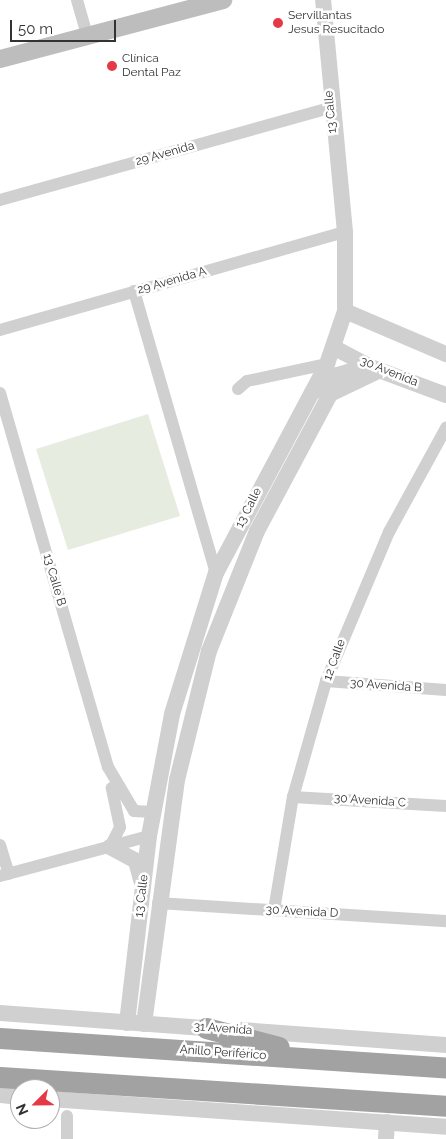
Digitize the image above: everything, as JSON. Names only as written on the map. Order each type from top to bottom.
[{"type":"highway","points":[[206,1028],[330,1060]]},
{"type":"highway","name":"Anillo Periférico","points":[[0,1038],[446,1068]]},
{"type":"highway","points":[[0,1077],[446,1106]]},
{"type":"main road","points":[[0,59],[87,36],[191,4],[223,0]]},
{"type":"street","points":[[77,0],[87,36]]},
{"type":"street","name":"13 Calle","points":[[127,1022],[150,836],[172,714],[216,573],[306,398],[326,364],[345,311],[345,232],[330,108],[323,0]]},
{"type":"street","name":"29 Avenida","points":[[0,200],[330,108]]},
{"type":"street","name":"29 Avenida A","points":[[0,330],[345,232]]},
{"type":"street","points":[[134,291],[216,573]]},
{"type":"street","points":[[345,311],[446,354]]},
{"type":"street","name":"30 Avenida","points":[[333,347],[374,368],[446,394]]},
{"type":"street","points":[[238,389],[247,381],[326,364]]},
{"type":"street","points":[[306,398],[338,374],[374,368]]},
{"type":"street","name":"13 Calle","points":[[144,1024],[158,903],[177,780],[209,651],[258,531],[330,394],[374,368]]},
{"type":"street","name":"13 Calle B","points":[[0,393],[108,767],[120,827],[110,847]]},
{"type":"street","name":"12 Calle","points":[[274,910],[293,797],[326,681],[389,532],[446,428]]},
{"type":"street","name":"30 Avenida B","points":[[326,681],[446,690]]},
{"type":"street","name":"13 Calle B","points":[[108,767],[134,811],[154,812]]},
{"type":"street","name":"30 Avenida C","points":[[293,797],[446,806]]},
{"type":"street","points":[[0,845],[4,875],[150,836]]},
{"type":"street","points":[[110,847],[136,861],[143,888]]},
{"type":"street","name":"30 Avenida D","points":[[158,903],[446,921]]},
{"type":"street","name":"31 Avenida","points":[[0,1013],[446,1045]]},
{"type":"street","points":[[60,1100],[446,1127]]},
{"type":"street","points":[[67,1139],[68,1116]]},
{"type":"street","points":[[386,1139],[387,1122]]},
{"type":"shaded area","points":[[148,414],[180,516],[68,550],[36,449]]},
{"type":"place","name":"Servillantas Jesus Resucitado","points":[[278,23]]},
{"type":"place","name":"Clínica Dental Paz","points":[[112,66]]}]
